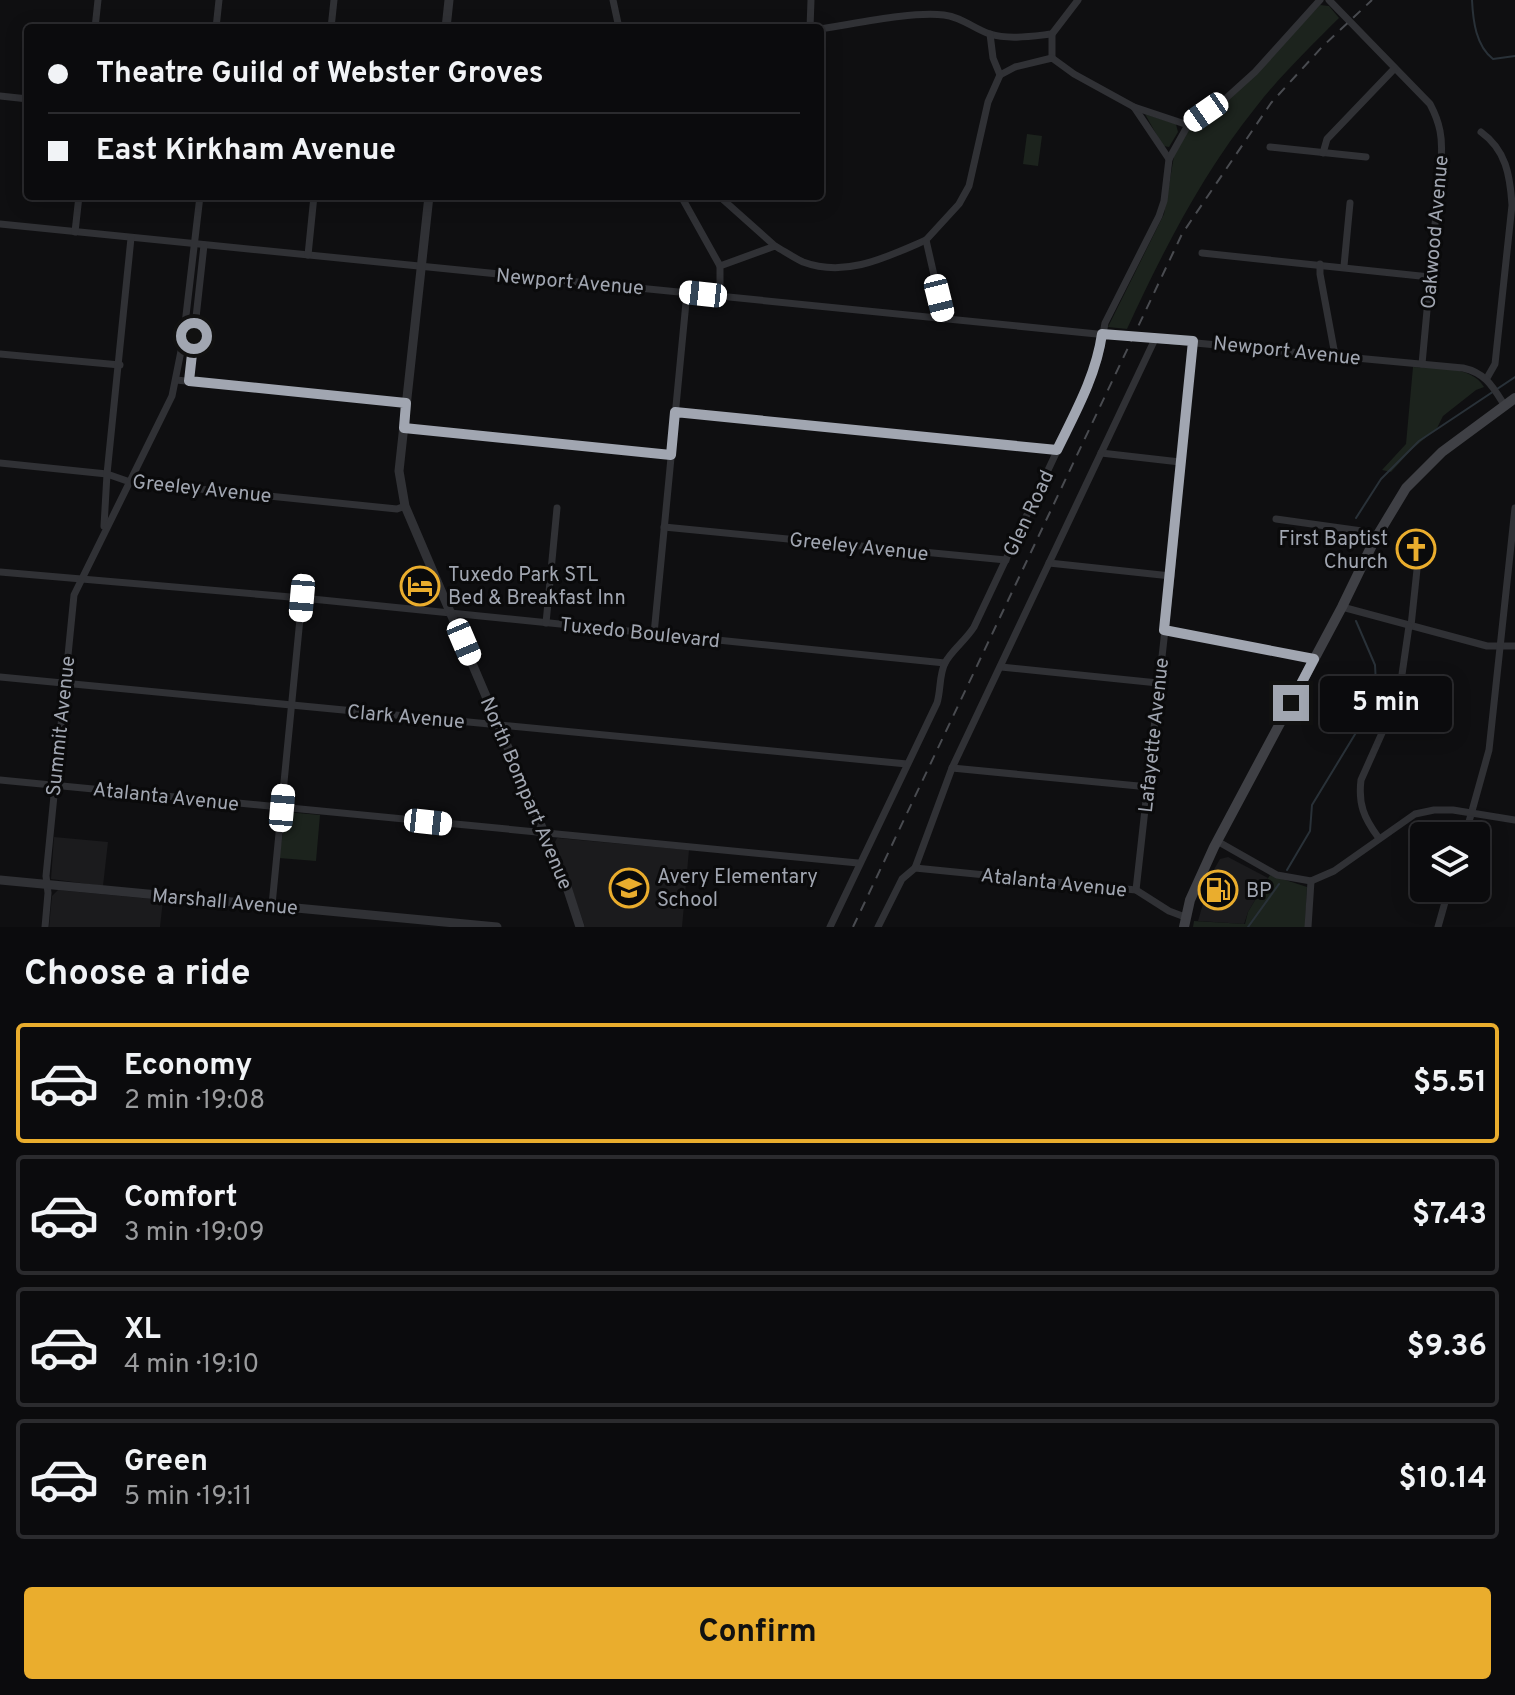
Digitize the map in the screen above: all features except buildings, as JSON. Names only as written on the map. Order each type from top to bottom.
[{"type":"main road","points":[[1185,922],[1200,876],[1217,841],[1374,541],[1406,488],[1442,452],[1503,402],[1515,398]]},
{"type":"street","points":[[95,24],[98,0]]},
{"type":"street","points":[[216,24],[219,0]]},
{"type":"street","points":[[331,24],[334,0]]},
{"type":"street","points":[[446,24],[449,0]]},
{"type":"street","points":[[613,0],[618,24]]},
{"type":"street","points":[[810,24],[811,0]]},
{"type":"street","points":[[1052,58],[1052,34],[1078,0]]},
{"type":"street","name":"Glen Road","points":[[830,927],[937,703],[945,663],[974,627],[1091,379],[1102,334],[1159,216],[1169,159],[1188,125],[1224,100],[1255,72],[1320,0]]},
{"type":"street","name":"Oakwood Avenue","points":[[1329,0],[1430,104],[1439,121],[1443,138],[1422,364]]},
{"type":"street","points":[[824,28],[947,15],[990,34],[1010,37],[1052,34]]},
{"type":"street","points":[[990,34],[993,58],[1000,75]]},
{"type":"street","points":[[723,200],[775,246],[803,262],[838,270],[863,265],[926,240],[959,204],[969,186],[988,102],[1000,75],[1015,67],[1052,58],[1074,74],[1134,107],[1188,125]]},
{"type":"street","points":[[1323,153],[1327,139],[1394,69]]},
{"type":"street","points":[[0,96],[24,99]]},
{"type":"street","points":[[1134,107],[1169,159]]},
{"type":"street","points":[[1481,132],[1500,149],[1512,205],[1495,364],[1487,378],[1503,402]]},
{"type":"street","points":[[1270,147],[1366,157]]},
{"type":"street","points":[[75,232],[79,200]]},
{"type":"street","name":"Summit Avenue","points":[[45,927],[54,786],[72,601],[79,580],[166,410],[176,380],[200,200]]},
{"type":"street","points":[[308,255],[314,200]]},
{"type":"street","name":"North Bompart Avenue","points":[[429,200],[399,471],[405,506],[544,833],[580,927]]},
{"type":"street","points":[[683,200],[720,266],[720,295]]},
{"type":"street","points":[[1344,266],[1350,203]]},
{"type":"street","name":"Newport Avenue","points":[[0,224],[1422,364],[1476,371],[1487,378]]},
{"type":"street","name":"Summit Avenue","points":[[104,532],[131,238]]},
{"type":"street","points":[[926,240],[944,319]]},
{"type":"street","points":[[189,381],[204,245]]},
{"type":"street","points":[[720,266],[775,246]]},
{"type":"street","points":[[1202,253],[1430,277]]},
{"type":"street","points":[[1320,264],[1335,355]]},
{"type":"street","points":[[654,634],[687,292]]},
{"type":"street","name":"Glen Road","points":[[878,927],[902,879],[915,868],[952,768],[1101,453],[1151,338]]},
{"type":"street","name":"Lafayette Avenue","points":[[1136,890],[1193,341]]},
{"type":"street","points":[[0,354],[120,365]]},
{"type":"street","points":[[176,380],[406,403]]},
{"type":"street","points":[[675,412],[1057,450]]},
{"type":"street","points":[[404,428],[671,455]]},
{"type":"street","points":[[1101,453],[1180,462]]},
{"type":"street","name":"Greeley Avenue","points":[[0,463],[107,474],[130,482],[397,509],[405,506]]},
{"type":"street","points":[[546,623],[557,508]]},
{"type":"street","points":[[1469,822],[1489,750],[1515,508]]},
{"type":"street","points":[[1276,519],[1362,531],[1374,541]]},
{"type":"street","name":"Greeley Avenue","points":[[664,527],[1006,560]]},
{"type":"street","points":[[1378,837],[1363,812],[1359,793],[1361,780],[1399,695],[1418,560]]},
{"type":"street","points":[[1049,563],[1171,576]]},
{"type":"street","name":"Tuxedo Boulevard","points":[[0,572],[302,598],[945,663]]},
{"type":"street","points":[[272,905],[302,598]]},
{"type":"street","points":[[1342,607],[1500,647],[1515,646]]},
{"type":"street","points":[[1164,630],[1314,659]]},
{"type":"street","points":[[1001,667],[1158,683]]},
{"type":"street","name":"Clark Avenue","points":[[0,677],[907,764]]},
{"type":"street","points":[[952,768],[1149,787]]},
{"type":"street","name":"Atalanta Avenue","points":[[0,780],[858,863]]},
{"type":"street","points":[[1217,841],[1277,875],[1311,881],[1334,871],[1378,837],[1415,814],[1434,810],[1472,812],[1515,820]]},
{"type":"street","name":"Atalanta Avenue","points":[[915,868],[1136,890],[1185,922]]},
{"type":"street","name":"Marshall Avenue","points":[[0,880],[497,927]]},
{"type":"street","points":[[1308,927],[1311,881]]},
{"type":"street","points":[[1438,927],[1445,902]]},
{"type":"shaded area","points":[[1320,5],[1329,6],[1339,18],[1266,95],[1218,159],[1169,242],[1127,329],[1108,327],[1164,214],[1174,156],[1189,129],[1234,95]]},
{"type":"shaded area","points":[[1145,114],[1176,124],[1178,132],[1169,147],[1163,146]]},
{"type":"shaded area","points":[[1027,134],[1042,136],[1038,166],[1023,164]]},
{"type":"shaded area","points":[[1413,367],[1462,372],[1471,375],[1484,387],[1443,416],[1437,428],[1391,472],[1382,470],[1406,444]]},
{"type":"shaded area","points":[[286,812],[320,815],[316,861],[279,858]]},
{"type":"shaded area","points":[[54,837],[108,842],[103,886],[51,879]]},
{"type":"shaded area","name":"Avery Elementary School","points":[[557,838],[689,850],[682,927],[585,927],[555,842]]},
{"type":"shaded area","points":[[1228,857],[1268,878],[1244,924],[1198,921],[1212,873],[1220,859]]},
{"type":"shaded area","points":[[1270,875],[1307,887],[1305,927],[1193,927],[1194,921],[1245,924],[1248,912]]},
{"type":"shaded area","points":[[58,890],[163,900],[160,927],[49,927],[52,896]]},
{"type":"waterway","points":[[1472,0],[1476,32],[1487,54],[1493,59],[1515,56]]},
{"type":"waterway","points":[[1356,518],[1381,479],[1419,441],[1515,377]]},
{"type":"waterway","points":[[1287,870],[1310,831],[1312,805],[1357,731],[1372,699],[1376,684],[1375,665],[1356,621]]},
{"type":"waterway","points":[[1248,927],[1279,884]]},
{"type":"railway","points":[[853,927],[1182,234],[1271,103],[1322,47],[1372,0]]},
{"type":"place","name":"First Baptist Church","points":[[1416,549]]},
{"type":"place","name":"Tuxedo Park STL Bed & Breakfast Inn","points":[[420,586]]},
{"type":"place","name":"Avery Elementary School","points":[[629,888]]},
{"type":"place","name":"BP","points":[[1218,890]]},
{"type":"route","points":[[194,336],[189,381],[406,403],[404,428],[671,455],[675,412],[1057,450],[1091,379],[1102,334],[1193,341],[1164,630],[1314,659],[1291,703]]}]
